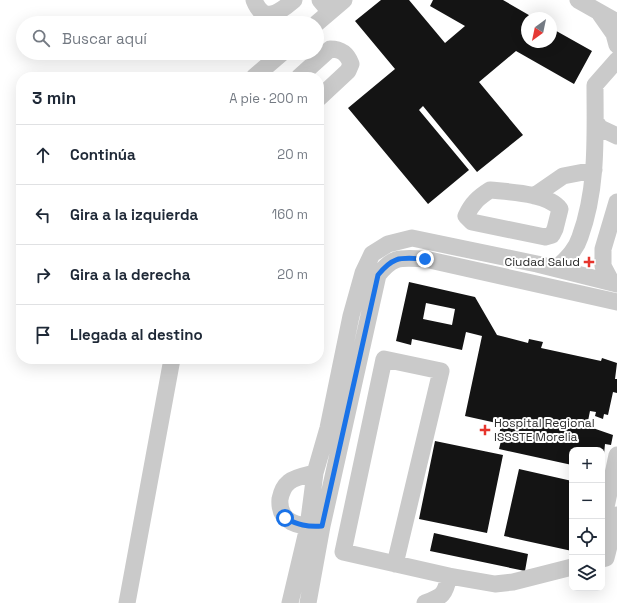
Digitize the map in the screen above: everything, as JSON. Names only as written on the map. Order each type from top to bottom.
[{"type":"street","points":[[254,0],[258,9],[262,13],[271,15],[281,11],[294,0]]},
{"type":"street","points":[[320,16],[325,6],[344,0]]},
{"type":"street","points":[[578,0],[617,22]]},
{"type":"street","points":[[598,12],[611,28],[617,45]]},
{"type":"street","points":[[324,54],[330,49],[338,49],[343,52],[351,64],[348,71],[324,93]]},
{"type":"street","points":[[260,72],[274,60]]},
{"type":"street","points":[[305,72],[318,60]]},
{"type":"street","points":[[557,268],[570,255],[580,237],[590,196],[594,170],[596,122],[595,85],[617,60]]},
{"type":"street","points":[[596,122],[600,128],[617,136]]},
{"type":"street","points":[[534,196],[550,201],[560,208],[552,235],[545,237],[472,222],[466,216],[478,198],[490,190],[534,196],[563,176],[594,170]]},
{"type":"street","points":[[563,176],[590,196]]},
{"type":"street","points":[[614,284],[603,266],[603,249],[617,202]]},
{"type":"street","points":[[308,603],[315,526],[315,473],[328,428],[351,316],[362,273],[372,254],[388,244],[412,238],[557,268],[614,284]]},
{"type":"street","points":[[290,603],[315,526],[378,275],[388,262],[402,258],[425,259],[617,302]]},
{"type":"street","points":[[395,564],[441,371],[384,359],[343,552],[395,564],[449,576],[494,584],[513,582],[569,568]]},
{"type":"street","points":[[127,603],[171,364]]},
{"type":"street","points":[[604,519],[614,487],[617,454]]},
{"type":"street","points":[[315,473],[289,482],[281,494],[279,507],[285,518],[298,525],[315,526]]},
{"type":"street","points":[[605,558],[617,515]]},
{"type":"street","points":[[425,603],[442,597],[449,576]]},
{"type":"building","points":[[381,0],[409,0],[445,43],[465,26],[430,6],[433,0],[503,0],[524,12],[521,12],[521,48],[557,48],[557,31],[592,51],[574,84],[516,51],[479,82],[523,135],[477,172],[423,106],[419,110],[469,170],[428,204],[348,108],[395,69],[355,21]]},
{"type":"building","points":[[409,282],[475,297],[497,335],[528,343],[529,339],[543,342],[541,348],[601,361],[602,358],[617,363],[615,379],[617,379],[617,393],[613,392],[608,415],[604,414],[603,419],[595,416],[596,412],[590,411],[587,426],[613,435],[611,445],[605,444],[605,447],[569,447],[569,464],[499,449],[502,437],[499,436],[501,424],[465,416],[482,336],[466,332],[462,350],[412,339],[411,345],[396,341]],"holes":[[[426,303],[455,309],[452,325],[423,319]]]},
{"type":"building","points":[[435,441],[503,455],[487,533],[419,519]]},
{"type":"building","points":[[519,469],[569,480],[569,550],[504,536]]},
{"type":"building","points":[[434,533],[528,554],[525,571],[430,551]]},
{"type":"place","name":"Ciudad Salud","points":[[589,262]]},
{"type":"place","name":"Hospital Regional ISSSTE Morelia","points":[[485,430]]},
{"type":"route","points":[[285,518],[298,525],[308,527],[322,526],[378,275],[388,262],[402,258],[425,259]]}]
